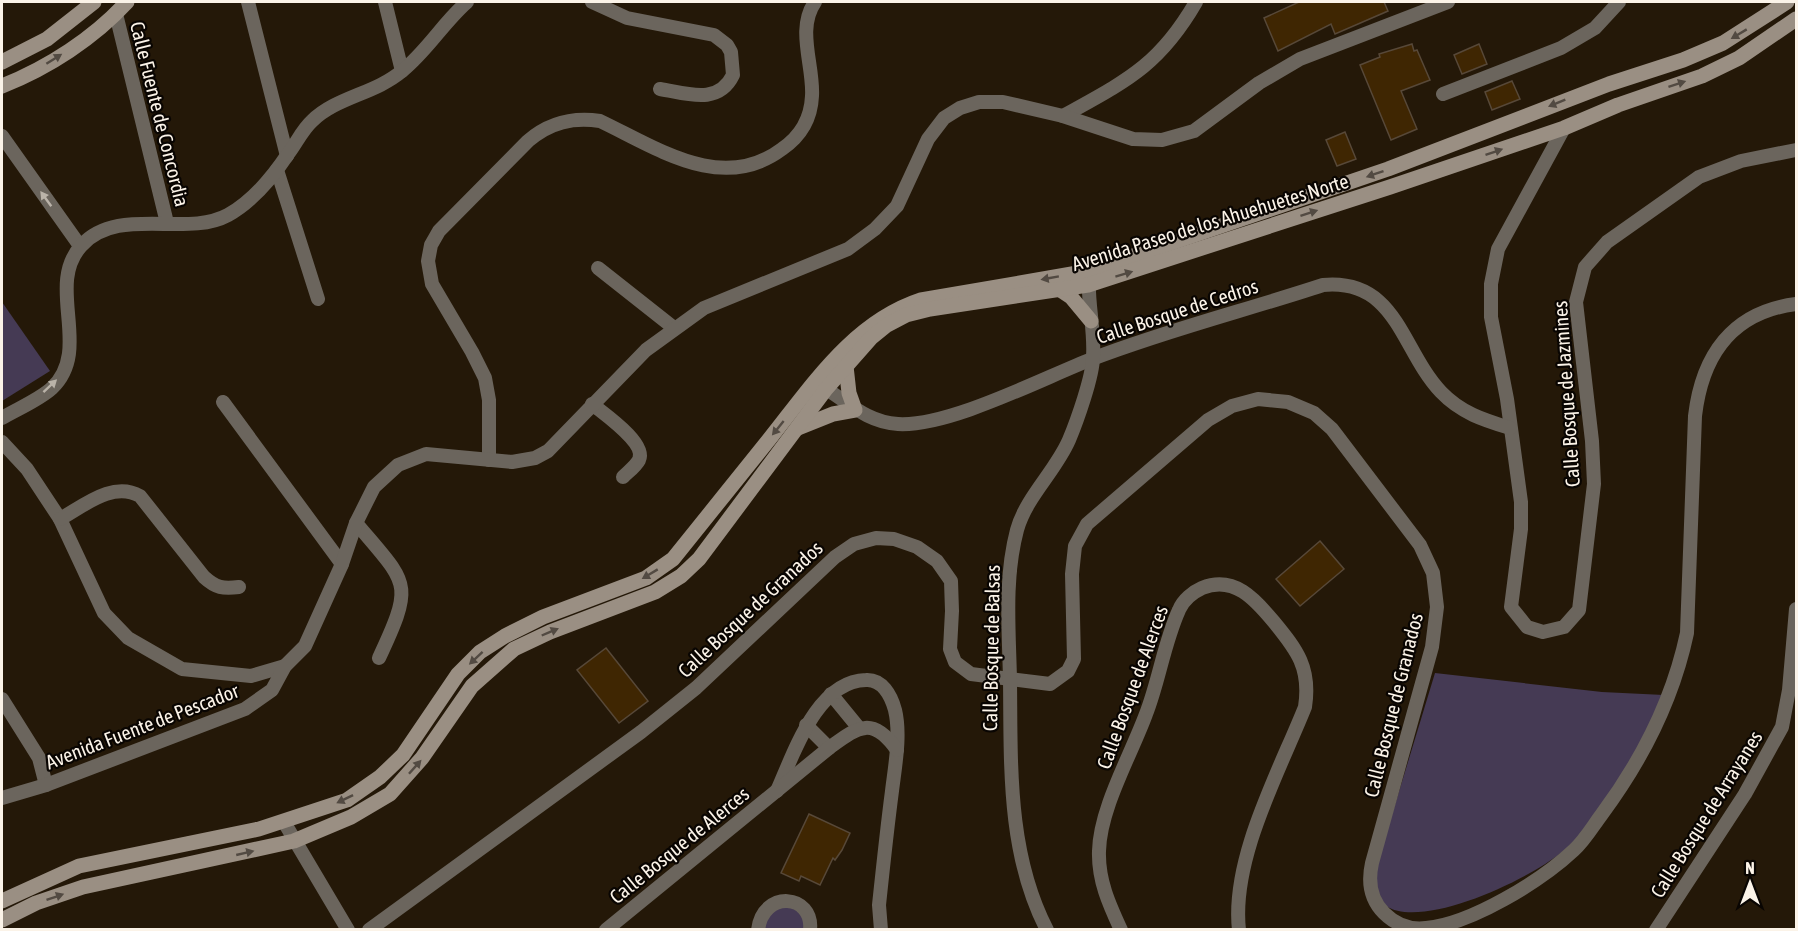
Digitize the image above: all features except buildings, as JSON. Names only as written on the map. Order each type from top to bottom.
[{"type":"street","points":[[2,62],[46,39],[94,2]]},
{"type":"street","points":[[2,86],[57,58],[116,14],[128,2]]},
{"type":"street","points":[[248,2],[287,156]]},
{"type":"street","points":[[385,2],[402,71]]},
{"type":"street","points":[[2,418],[52,388],[64,369],[70,352],[66,294],[69,271],[80,246],[97,234],[127,224],[197,223],[225,216],[248,202],[277,170],[309,123],[324,110],[377,89],[402,71],[447,19],[467,2]]},
{"type":"street","points":[[591,2],[627,18],[714,35],[721,39],[731,52],[733,75],[719,92],[705,96],[660,89]]},
{"type":"street","points":[[489,460],[489,400],[484,378],[430,277],[429,253],[439,231],[536,134],[562,122],[588,119],[600,121],[686,162],[717,170],[742,168],[771,158],[794,141],[808,120],[813,95],[807,30],[815,2]]},
{"type":"street","points":[[1063,116],[1117,86],[1154,60],[1178,33],[1196,2]]},
{"type":"street","name":"Avenida Fuente de Pescador","points":[[2,798],[46,785],[245,709],[272,690],[285,666],[305,646],[342,564],[356,522],[374,487],[398,465],[426,454],[512,462],[542,455],[554,446],[646,350],[674,328],[704,308],[848,249],[875,229],[897,206],[928,139],[944,118],[960,108],[979,102],[1003,102],[1063,116],[1133,139],[1162,141],[1194,131],[1258,83],[1300,59],[1448,2]]},
{"type":"street","points":[[1443,94],[1562,48],[1595,28],[1619,2]]},
{"type":"street","name":"Avenida Paseo de los Ahuehuetes Norte","points":[[2,920],[36,903],[83,887],[294,841],[351,817],[390,794],[422,758],[472,686],[514,649],[550,632],[655,592],[681,576],[707,549],[795,430],[820,385],[846,366],[871,338],[887,325],[906,315],[930,309],[1059,289],[1388,169],[1609,84],[1683,60],[1723,43],[1788,2]]},
{"type":"street","name":"Calle Fuente de Concordia","points":[[116,14],[167,223]]},
{"type":"street","name":"Avenida Paseo de los Ahuehuetes Norte","points":[[2,901],[79,866],[223,838],[284,822],[347,800],[380,777],[403,755],[458,674],[480,652],[505,636],[543,617],[646,578],[673,559],[820,385],[863,330],[899,307],[921,300],[1089,278],[1564,128],[1618,105],[1702,76],[1738,58],[1797,19]]},
{"type":"street","name":"Calle Bosque de Jazmines","points":[[1564,128],[1498,249],[1493,266],[1491,317],[1521,502],[1521,529],[1511,607],[1527,627],[1551,632],[1564,627],[1579,610],[1593,504],[1592,441],[1576,302],[1585,267],[1607,242],[1699,177],[1741,161],[1797,150]]},
{"type":"street","points":[[2,136],[80,246]]},
{"type":"street","points":[[277,170],[318,299]]},
{"type":"street","points":[[598,268],[674,328]]},
{"type":"street","name":"Calle Bosque de Balsas","points":[[1047,930],[1038,912],[1022,860],[1014,812],[1010,757],[1008,615],[1012,551],[1018,527],[1069,440],[1094,359],[1089,278]]},
{"type":"street","name":"Calle Bosque de Cedros","points":[[820,385],[855,410],[890,423],[924,422],[1023,388],[1094,359],[1323,285],[1342,285],[1362,290],[1388,309],[1432,381],[1449,400],[1470,415],[1510,428]]},
{"type":"street","points":[[1059,289],[1071,297],[1091,321]]},
{"type":"street","name":"Calle Bosque de Granados","points":[[369,930],[668,710],[756,633],[834,556],[854,544],[876,538],[894,539],[917,547],[932,557],[951,581],[952,611],[949,642],[955,662],[965,671],[977,676],[1050,684],[1063,677],[1072,665],[1076,652],[1072,574],[1075,546],[1087,524],[1208,420],[1232,406],[1258,399],[1287,402],[1314,413],[1332,429],[1420,544],[1433,573],[1437,607],[1432,647],[1372,863],[1371,892],[1380,910],[1406,927],[1426,928],[1478,912],[1519,889],[1574,850],[1617,793],[1648,742],[1669,697],[1681,664],[1687,633],[1698,387],[1709,360],[1727,336],[1749,319],[1785,305],[1797,304]]},
{"type":"street","points":[[795,430],[814,420],[855,410],[849,393],[846,366]]},
{"type":"street","points":[[223,402],[342,564]]},
{"type":"street","points":[[592,404],[635,440],[640,449],[639,461],[623,477]]},
{"type":"street","points":[[2,442],[27,469],[60,519],[104,613],[128,638],[182,669],[251,676],[285,666]]},
{"type":"street","points":[[60,519],[104,495],[129,490],[140,496],[204,577],[213,585],[224,589],[239,587]]},
{"type":"street","points":[[356,522],[402,582],[404,598],[400,614],[379,658]]},
{"type":"street","name":"Calle Bosque de Alerces","points":[[1121,930],[1101,878],[1099,850],[1103,822],[1148,711],[1179,610],[1198,590],[1224,585],[1248,594],[1296,649],[1303,666],[1307,686],[1305,707],[1250,843],[1241,882],[1239,930]]},
{"type":"street","name":"Calle Bosque de Arrayanes","points":[[1656,930],[1745,794],[1782,727],[1790,690],[1797,609]]},
{"type":"street","name":"Calle Bosque de Alerces","points":[[777,791],[806,725],[831,694],[852,680],[872,680],[887,690],[895,710],[897,750],[879,904],[881,930]]},
{"type":"street","points":[[831,694],[858,727],[874,728],[887,736],[897,750]]},
{"type":"street","points":[[2,699],[39,758],[46,785]]},
{"type":"street","points":[[806,725],[829,748]]},
{"type":"street","name":"Calle Bosque de Alerces","points":[[606,930],[829,748],[858,727]]},
{"type":"street","points":[[284,822],[348,930]]},
{"type":"street","points":[[758,929],[760,918],[766,908],[776,902],[788,900],[799,904],[807,913],[810,930]]},
{"type":"shaded area","points":[[2,302],[50,371],[2,401]]},
{"type":"shaded area","points":[[1435,673],[1602,692],[1664,695],[1612,793],[1585,829],[1555,858],[1508,885],[1480,897],[1452,906],[1426,911],[1403,912],[1386,906],[1380,896],[1377,886],[1377,864]]},
{"type":"shaded area","points":[[787,905],[804,915],[806,929],[762,930],[769,911]]}]
